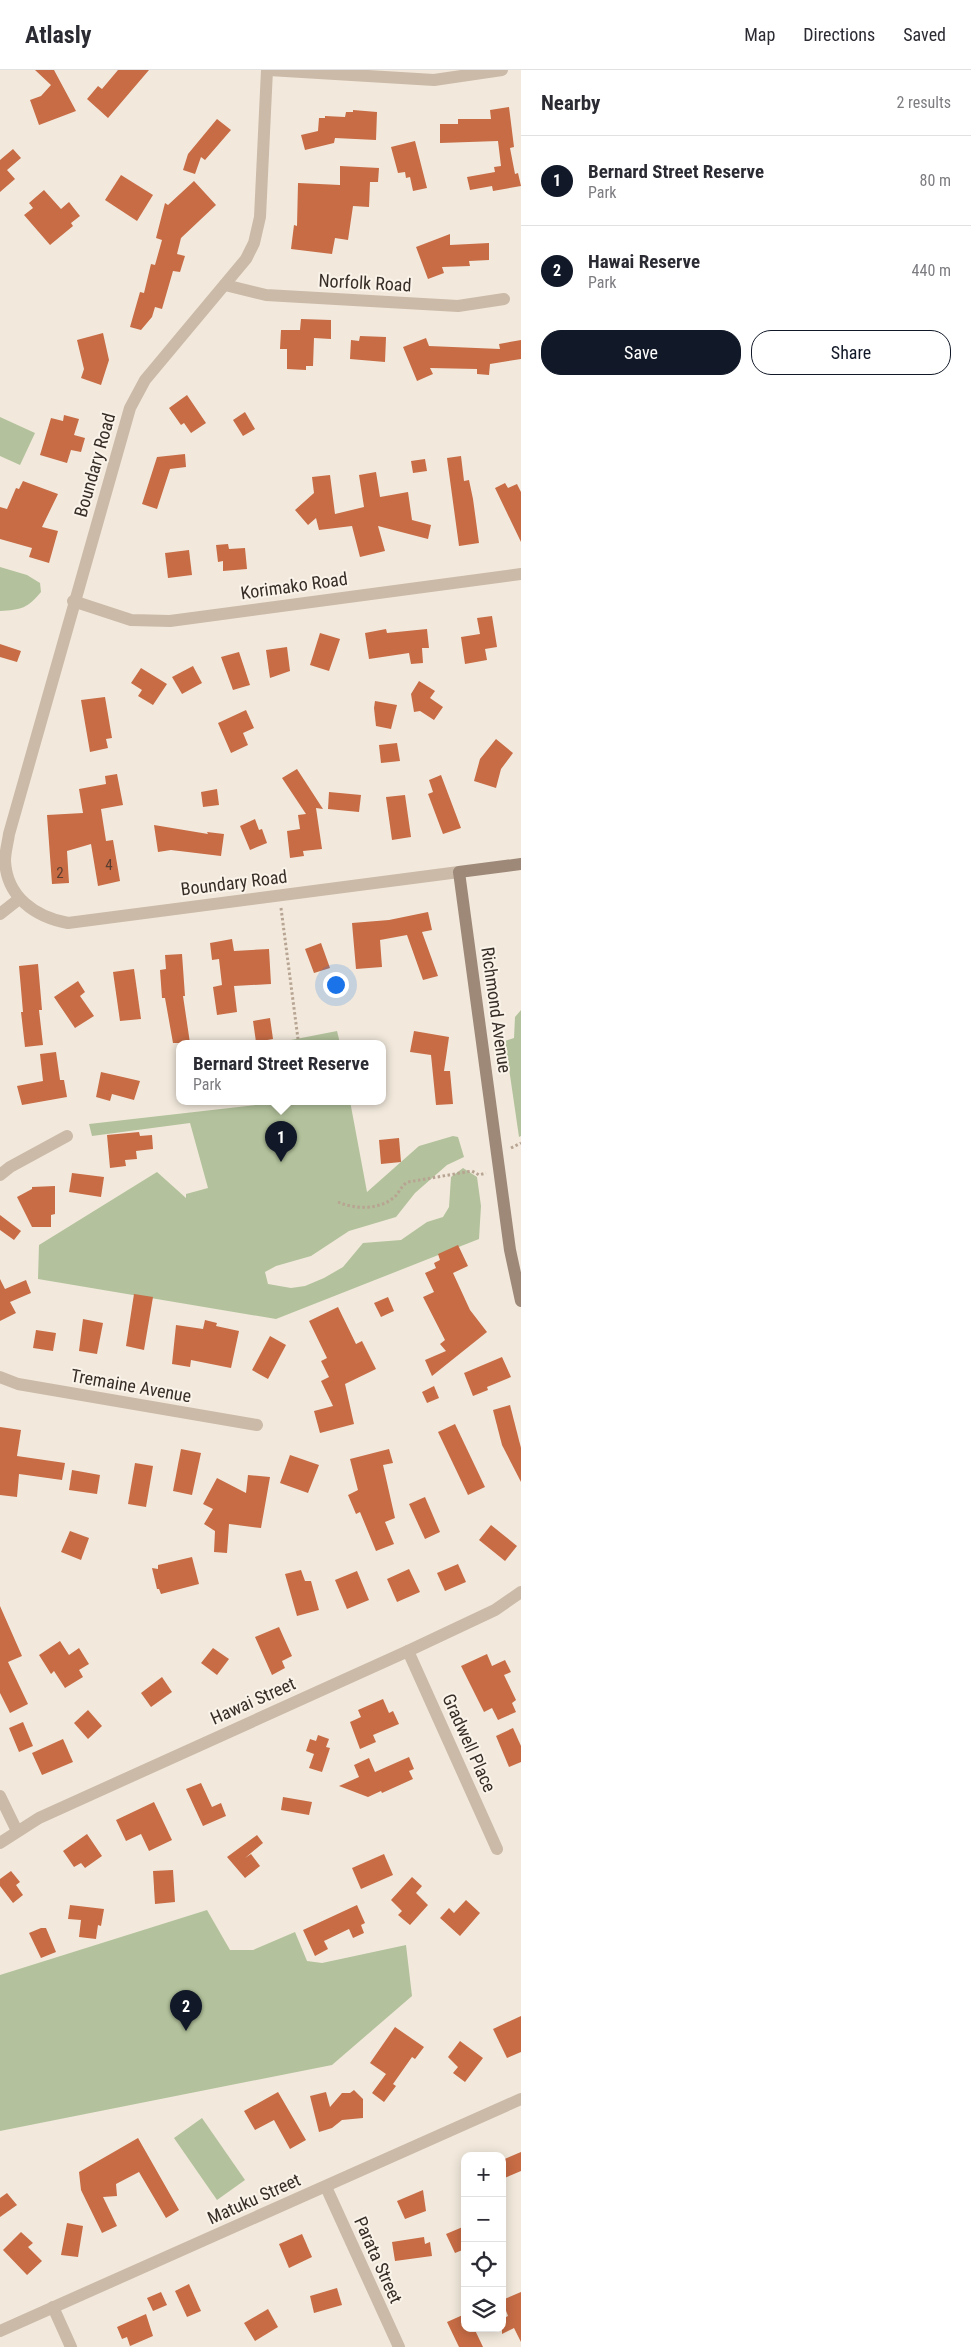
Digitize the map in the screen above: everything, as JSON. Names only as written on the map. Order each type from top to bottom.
[{"type":"street","points":[[268,70],[434,80],[502,70]]},
{"type":"street","name":"Boundary Road","points":[[268,70],[260,217],[254,243],[246,259],[145,380],[136,395],[73,601],[9,834],[5,859],[8,880],[19,899],[41,916],[68,923],[460,872]]},
{"type":"street","name":"Norfolk Road","points":[[225,285],[266,295],[458,306],[504,299]]},
{"type":"street","name":"Korimako Road","points":[[73,601],[131,620],[170,621],[521,574]]},
{"type":"street","points":[[460,872],[521,864]]},
{"type":"street","name":"Richmond Avenue","points":[[460,872],[510,1250],[521,1301]]},
{"type":"street","points":[[0,914],[19,899]]},
{"type":"street","points":[[0,1175],[10,1167],[67,1136]]},
{"type":"street","name":"Tremaine Avenue","points":[[0,1377],[18,1384],[258,1425]]},
{"type":"street","name":"Hawai Street","points":[[0,1843],[39,1818],[495,1610],[521,1592]]},
{"type":"street","name":"Gradwell Place","points":[[408,1650],[497,1849]]},
{"type":"street","points":[[0,1796],[17,1831]]},
{"type":"street","name":"Matuku Street","points":[[0,2331],[521,2099]]},
{"type":"street","name":"Parata Street","points":[[326,2186],[398,2347]]},
{"type":"street","points":[[54,2307],[71,2347]]},
{"type":"path","points":[[279,895],[298,1039]]},
{"type":"path","points":[[511,1148],[521,1143]]},
{"type":"path","points":[[338,1202],[354,1208],[374,1206],[393,1199],[403,1185],[408,1182],[472,1171],[479,1175],[486,1173]]},
{"type":"green space","points":[[0,417],[35,433],[20,465],[0,456]]},
{"type":"green space","points":[[0,567],[27,575],[40,583],[41,592],[28,605],[13,610],[0,611]]},
{"type":"green space","points":[[521,1010],[521,1136],[519,1137],[505,1041],[514,1038],[515,1017]]},
{"type":"green space","points":[[337,1031],[339,1040],[291,1040]]},
{"type":"green space","points":[[255,1105],[351,1105],[367,1192],[419,1146],[453,1136],[458,1137],[464,1157],[447,1165],[415,1193],[396,1217],[349,1231],[311,1256],[276,1266],[265,1272],[268,1284],[291,1288],[305,1286],[343,1267],[363,1243],[401,1240],[427,1222],[443,1217],[449,1207],[451,1177],[463,1168],[477,1177],[481,1206],[479,1239],[276,1319],[38,1279],[39,1245],[157,1172],[186,1198],[186,1194],[208,1188],[190,1123],[92,1136],[89,1124]]},
{"type":"green space","points":[[207,1910],[230,1950],[253,1950],[295,1932],[307,1961],[322,1963],[406,1945],[412,1996],[332,2065],[0,2131],[0,1975]]},
{"type":"green space","points":[[202,2118],[245,2180],[217,2200],[174,2138]]},
{"type":"building","points":[[35,70],[54,70],[76,111],[39,125],[30,100],[41,96],[51,85]]},
{"type":"building","points":[[118,70],[149,70],[108,118],[87,99],[98,86],[102,89]]},
{"type":"building","points":[[509,107],[514,147],[510,148],[515,174],[518,173],[521,186],[493,191],[492,186],[470,190],[467,177],[495,172],[494,167],[501,166],[498,141],[440,143],[440,124],[458,124],[458,119],[491,119],[490,110]]},
{"type":"building","points":[[353,110],[377,112],[376,140],[335,138],[334,143],[305,150],[301,135],[318,131],[319,118],[325,118],[325,116],[345,117],[346,112],[353,112]]},
{"type":"building","points":[[217,119],[231,130],[205,160],[201,157],[195,174],[183,170],[188,154]]},
{"type":"building","points":[[415,141],[427,188],[413,191],[410,177],[406,178],[405,172],[398,173],[391,147]]},
{"type":"building","points":[[13,149],[21,158],[7,170],[15,179],[0,192],[0,160]]},
{"type":"building","points":[[340,166],[379,168],[378,182],[370,182],[369,207],[353,206],[348,240],[335,238],[332,254],[291,249],[294,225],[297,226],[298,183],[340,185]]},
{"type":"building","points":[[121,175],[153,195],[137,221],[105,200]]},
{"type":"building","points":[[194,181],[216,205],[181,238],[177,254],[185,256],[180,272],[173,271],[162,309],[155,307],[152,317],[141,330],[130,327],[140,292],[144,293],[151,264],[155,265],[162,240],[156,238],[165,203],[168,205]]},
{"type":"building","points":[[44,190],[61,209],[69,202],[80,216],[71,223],[73,226],[50,245],[24,215],[33,208],[29,203]]},
{"type":"building","points":[[450,234],[450,245],[489,243],[489,260],[469,261],[470,266],[442,267],[444,273],[428,279],[416,247]]},
{"type":"building","points":[[301,319],[331,320],[331,339],[314,338],[313,366],[306,366],[306,370],[287,369],[287,349],[280,349],[281,330],[300,330]]},
{"type":"building","points":[[103,333],[109,360],[101,385],[81,378],[84,369],[77,340]]},
{"type":"building","points":[[360,336],[386,337],[385,362],[350,359],[351,340],[359,341]]},
{"type":"building","points":[[426,338],[429,346],[500,349],[499,344],[521,340],[521,359],[490,364],[489,375],[477,374],[477,369],[430,368],[433,374],[417,381],[403,347]]},
{"type":"building","points":[[187,395],[206,423],[191,433],[184,423],[181,425],[169,408]]},
{"type":"building","points":[[245,412],[255,429],[243,436],[233,420]]},
{"type":"building","points":[[64,415],[79,419],[74,435],[85,438],[81,452],[71,450],[67,463],[40,455],[51,418],[63,421]]},
{"type":"building","points":[[185,454],[186,467],[170,469],[157,509],[142,504],[157,457]]},
{"type":"building","points":[[461,456],[464,481],[469,480],[473,499],[479,543],[459,546],[447,458]]},
{"type":"building","points":[[425,459],[427,471],[413,473],[411,461]]},
{"type":"building","points":[[376,472],[380,497],[408,492],[412,520],[431,525],[428,539],[378,526],[385,551],[360,557],[352,526],[319,530],[316,518],[308,525],[295,510],[314,493],[312,477],[330,475],[335,514],[364,507],[359,475]]},
{"type":"building","points":[[23,481],[58,494],[42,527],[58,531],[49,563],[29,557],[32,548],[0,539],[0,507],[7,509],[16,488],[19,489]]},
{"type":"building","points":[[505,483],[508,488],[517,484],[521,492],[521,542],[495,488]]},
{"type":"building","points":[[228,544],[229,549],[245,548],[247,569],[223,571],[223,561],[218,562],[216,545]]},
{"type":"building","points":[[189,550],[192,575],[168,578],[165,553]]},
{"type":"building","points":[[492,616],[497,647],[485,649],[487,660],[465,664],[461,637],[480,634],[477,618]]},
{"type":"building","points":[[386,629],[387,633],[427,629],[429,648],[422,648],[423,663],[411,664],[409,653],[369,659],[365,633]]},
{"type":"building","points":[[320,633],[340,639],[329,671],[310,665]]},
{"type":"building","points":[[0,644],[21,651],[17,662],[0,657]]},
{"type":"building","points":[[287,647],[290,671],[270,678],[266,650]]},
{"type":"building","points":[[239,652],[250,685],[233,690],[221,657]]},
{"type":"building","points":[[193,666],[202,683],[182,694],[172,677]]},
{"type":"building","points":[[141,668],[167,684],[153,705],[138,696],[142,690],[131,683]]},
{"type":"building","points":[[419,681],[435,691],[430,698],[443,707],[434,720],[420,711],[414,712],[411,694]]},
{"type":"building","points":[[105,697],[112,738],[106,739],[108,748],[90,752],[81,700]]},
{"type":"building","points":[[375,701],[397,705],[391,729],[376,726]]},
{"type":"building","points":[[246,710],[254,728],[243,733],[248,745],[231,753],[218,723]]},
{"type":"building","points":[[496,739],[513,753],[501,769],[496,788],[474,781],[480,759]]},
{"type":"building","points":[[397,743],[400,761],[381,763],[379,745]]},
{"type":"building","points":[[297,769],[323,809],[316,808],[322,849],[303,851],[304,856],[290,858],[287,831],[300,829],[298,815],[306,814],[282,778]]},
{"type":"building","points":[[117,774],[123,805],[101,809],[106,841],[113,840],[120,881],[98,886],[91,844],[67,851],[69,883],[52,884],[47,815],[83,813],[79,789],[106,784],[105,776]]},
{"type":"building","points":[[441,775],[461,828],[443,834],[428,794],[433,792],[429,780]]},
{"type":"building","points":[[217,789],[219,805],[203,807],[201,792]]},
{"type":"building","points":[[329,792],[361,795],[359,812],[328,809]]},
{"type":"building","points":[[405,795],[411,837],[392,840],[386,797]]},
{"type":"building","points":[[255,819],[259,830],[262,829],[267,843],[250,850],[240,826]]},
{"type":"building","points":[[154,825],[208,834],[207,832],[224,834],[221,856],[171,850],[158,852]]},
{"type":"building","points":[[428,912],[432,930],[422,932],[438,976],[423,980],[407,935],[380,940],[382,967],[356,969],[352,923],[389,920]]},
{"type":"building","points":[[232,939],[234,951],[269,949],[271,984],[234,986],[237,1012],[217,1015],[213,987],[222,985],[219,959],[212,960],[210,943]]},
{"type":"building","points":[[321,943],[330,968],[314,973],[305,949]]},
{"type":"building","points":[[182,954],[185,996],[183,996],[190,1040],[176,1040],[176,1043],[173,1043],[165,998],[162,998],[160,970],[166,969],[165,955]]},
{"type":"building","points":[[38,964],[42,1010],[39,1010],[43,1045],[25,1047],[19,966]]},
{"type":"building","points":[[134,969],[141,1019],[120,1021],[113,972]]},
{"type":"building","points":[[337,977],[340,993],[328,995],[325,979]]},
{"type":"building","points":[[78,981],[85,992],[80,996],[94,1016],[75,1028],[54,997]]},
{"type":"building","points":[[270,1018],[273,1039],[256,1040],[253,1021]]},
{"type":"building","points":[[414,1031],[449,1037],[444,1071],[450,1071],[453,1104],[436,1105],[431,1055],[410,1052]]},
{"type":"building","points":[[56,1052],[60,1080],[64,1080],[67,1097],[22,1105],[17,1086],[43,1081],[40,1054]]},
{"type":"building","points":[[101,1072],[140,1081],[134,1100],[112,1094],[110,1101],[96,1097]]},
{"type":"building","points":[[139,1132],[140,1136],[152,1135],[153,1149],[136,1151],[137,1159],[125,1160],[126,1166],[110,1168],[107,1135]]},
{"type":"building","points":[[399,1138],[401,1162],[381,1164],[379,1140]]},
{"type":"building","points":[[72,1173],[104,1177],[101,1197],[69,1192]]},
{"type":"building","points":[[55,1186],[55,1214],[51,1215],[51,1227],[32,1227],[17,1197],[32,1189],[32,1187]]},
{"type":"building","points":[[0,1215],[21,1231],[14,1240],[0,1230]]},
{"type":"building","points":[[458,1245],[468,1266],[453,1273],[470,1310],[487,1332],[432,1376],[425,1360],[446,1351],[440,1344],[445,1340],[423,1297],[434,1292],[425,1273],[436,1268],[434,1263],[440,1260],[438,1254]]},
{"type":"building","points":[[0,1279],[5,1289],[26,1280],[31,1293],[10,1302],[16,1313],[0,1321]]},
{"type":"building","points":[[134,1294],[153,1297],[144,1350],[126,1346]]},
{"type":"building","points":[[388,1297],[394,1311],[381,1317],[374,1303]]},
{"type":"building","points":[[338,1307],[356,1344],[362,1341],[376,1369],[345,1384],[354,1424],[320,1433],[314,1411],[333,1406],[321,1381],[329,1377],[321,1361],[327,1358],[309,1321]]},
{"type":"building","points":[[83,1319],[103,1323],[97,1354],[79,1351]]},
{"type":"building","points":[[205,1320],[217,1323],[216,1326],[239,1331],[231,1368],[191,1360],[190,1367],[172,1364],[176,1325],[203,1329]]},
{"type":"building","points":[[36,1330],[56,1333],[53,1351],[33,1348]]},
{"type":"building","points":[[270,1336],[286,1345],[268,1379],[252,1370]]},
{"type":"building","points":[[502,1357],[511,1377],[487,1387],[488,1390],[473,1396],[464,1373]]},
{"type":"building","points":[[434,1386],[439,1398],[427,1403],[422,1392]]},
{"type":"building","points":[[510,1405],[521,1448],[521,1482],[502,1445],[493,1410]]},
{"type":"building","points":[[455,1424],[485,1487],[468,1495],[438,1432]]},
{"type":"building","points":[[0,1427],[21,1430],[17,1456],[65,1463],[62,1480],[19,1474],[17,1497],[0,1495]]},
{"type":"building","points":[[181,1449],[201,1453],[192,1495],[173,1491]]},
{"type":"building","points":[[389,1449],[393,1463],[383,1465],[395,1518],[385,1522],[394,1544],[376,1551],[360,1512],[356,1514],[348,1495],[358,1490],[350,1459]]},
{"type":"building","points":[[290,1455],[319,1465],[308,1493],[280,1483]]},
{"type":"building","points":[[135,1463],[153,1466],[146,1507],[128,1504]]},
{"type":"building","points":[[72,1470],[100,1475],[97,1494],[69,1490]]},
{"type":"building","points":[[248,1475],[270,1477],[261,1528],[229,1524],[227,1553],[214,1552],[215,1531],[204,1524],[213,1509],[203,1504],[217,1478],[246,1493]]},
{"type":"building","points":[[425,1497],[440,1532],[425,1539],[409,1504]]},
{"type":"building","points":[[491,1525],[517,1546],[505,1561],[479,1540]]},
{"type":"building","points":[[70,1531],[89,1538],[81,1560],[61,1552]]},
{"type":"building","points":[[192,1557],[199,1584],[161,1594],[159,1589],[157,1589],[152,1568],[158,1569],[158,1565]]},
{"type":"building","points":[[458,1564],[466,1582],[445,1591],[437,1573]]},
{"type":"building","points":[[409,1569],[420,1592],[397,1602],[387,1579]]},
{"type":"building","points":[[301,1570],[305,1581],[311,1581],[319,1610],[297,1616],[285,1574]]},
{"type":"building","points":[[357,1571],[369,1600],[347,1609],[335,1580]]},
{"type":"building","points":[[0,1606],[22,1656],[8,1662],[28,1704],[10,1713],[0,1693]]},
{"type":"building","points":[[279,1627],[292,1656],[282,1661],[285,1668],[272,1675],[255,1637]]},
{"type":"building","points":[[60,1641],[69,1655],[79,1648],[89,1664],[79,1670],[83,1677],[65,1688],[54,1671],[51,1674],[39,1655]]},
{"type":"building","points":[[213,1648],[229,1659],[217,1675],[201,1663]]},
{"type":"building","points":[[487,1654],[492,1666],[505,1660],[511,1672],[504,1675],[516,1700],[512,1703],[516,1712],[498,1720],[492,1708],[484,1712],[461,1666]]},
{"type":"building","points":[[162,1677],[172,1692],[151,1707],[141,1693]]},
{"type":"building","points":[[383,1699],[389,1713],[393,1711],[399,1724],[373,1735],[376,1742],[360,1749],[350,1722],[361,1717],[358,1710]]},
{"type":"building","points":[[88,1710],[102,1726],[88,1739],[74,1723]]},
{"type":"building","points":[[23,1722],[33,1746],[19,1752],[9,1728]]},
{"type":"building","points":[[513,1728],[521,1746],[521,1762],[509,1767],[496,1736]]},
{"type":"building","points":[[318,1735],[329,1739],[326,1747],[330,1748],[322,1772],[309,1768],[314,1754],[306,1751],[310,1739],[316,1741]]},
{"type":"building","points":[[63,1739],[73,1762],[42,1775],[32,1753]]},
{"type":"building","points":[[409,1757],[414,1769],[409,1771],[413,1779],[382,1793],[381,1791],[368,1797],[339,1786],[359,1777],[354,1765],[369,1758],[375,1772]]},
{"type":"building","points":[[201,1783],[212,1807],[221,1803],[226,1816],[203,1826],[186,1789]]},
{"type":"building","points":[[283,1797],[312,1802],[309,1815],[281,1810]]},
{"type":"building","points":[[154,1802],[172,1840],[149,1851],[141,1834],[126,1841],[116,1820]]},
{"type":"building","points":[[87,1834],[102,1856],[85,1868],[81,1863],[74,1867],[63,1851]]},
{"type":"building","points":[[257,1835],[263,1843],[245,1858],[251,1854],[260,1866],[245,1878],[227,1857]]},
{"type":"building","points":[[384,1854],[393,1875],[361,1889],[352,1868]]},
{"type":"building","points":[[173,1870],[175,1902],[155,1904],[153,1871]]},
{"type":"building","points":[[11,1871],[20,1882],[16,1885],[23,1895],[13,1903],[0,1886],[0,1879]]},
{"type":"building","points":[[412,1877],[422,1886],[416,1893],[428,1905],[410,1925],[398,1915],[402,1911],[391,1900]]},
{"type":"building","points":[[466,1900],[480,1913],[460,1936],[440,1918],[449,1908],[454,1913]]},
{"type":"building","points":[[70,1905],[104,1909],[101,1926],[98,1925],[96,1939],[79,1937],[81,1920],[68,1919]]},
{"type":"building","points":[[357,1905],[365,1923],[361,1925],[364,1933],[353,1938],[349,1929],[324,1941],[328,1949],[315,1956],[303,1930]]},
{"type":"building","points":[[46,1928],[56,1952],[41,1958],[29,1933]]},
{"type":"building","points":[[521,2016],[521,2052],[507,2058],[493,2029]]},
{"type":"building","points":[[395,2027],[424,2047],[415,2059],[412,2057],[393,2084],[396,2086],[384,2102],[372,2093],[386,2074],[370,2063]]},
{"type":"building","points":[[460,2041],[483,2058],[465,2082],[453,2073],[458,2067],[448,2057]]},
{"type":"building","points":[[354,2090],[363,2099],[363,2118],[342,2120],[332,2128],[319,2132],[310,2096],[326,2092],[330,2107],[342,2093],[350,2093]]},
{"type":"building","points":[[278,2092],[306,2140],[290,2149],[274,2120],[255,2130],[244,2111]]},
{"type":"building","points":[[138,2138],[179,2210],[166,2218],[139,2172],[116,2184],[117,2196],[103,2197],[117,2226],[102,2233],[81,2190],[79,2172]]},
{"type":"building","points":[[521,2152],[521,2171],[506,2177],[506,2158]]},
{"type":"building","points":[[423,2190],[426,2211],[405,2219],[397,2201]]},
{"type":"building","points":[[7,2193],[17,2205],[0,2217],[0,2198]]},
{"type":"building","points":[[67,2223],[83,2226],[78,2257],[61,2255]]},
{"type":"building","points":[[461,2228],[461,2251],[455,2253],[446,2234]]},
{"type":"building","points":[[21,2232],[33,2243],[28,2247],[42,2261],[27,2275],[3,2250]]},
{"type":"building","points":[[302,2234],[312,2257],[289,2268],[279,2244]]},
{"type":"building","points":[[424,2237],[425,2244],[430,2242],[432,2256],[395,2261],[392,2242]]},
{"type":"building","points":[[189,2284],[201,2311],[187,2317],[175,2291]]},
{"type":"building","points":[[337,2288],[342,2305],[314,2313],[310,2296]]},
{"type":"building","points":[[161,2292],[167,2305],[153,2311],[147,2298]]},
{"type":"building","points":[[521,2292],[521,2342],[514,2328],[506,2332],[506,2317],[508,2316],[506,2298]]},
{"type":"building","points":[[268,2309],[278,2327],[255,2341],[244,2323]]},
{"type":"building","points":[[146,2314],[153,2336],[130,2346],[127,2337],[122,2339],[117,2327]]},
{"type":"building","points":[[461,2316],[461,2332],[476,2332],[483,2347],[459,2347],[447,2322]]},
{"type":"place","name":"Bernard Street Reserve","points":[[281,1162]]},
{"type":"place","name":"Hawai Reserve","points":[[186,2031]]}]
